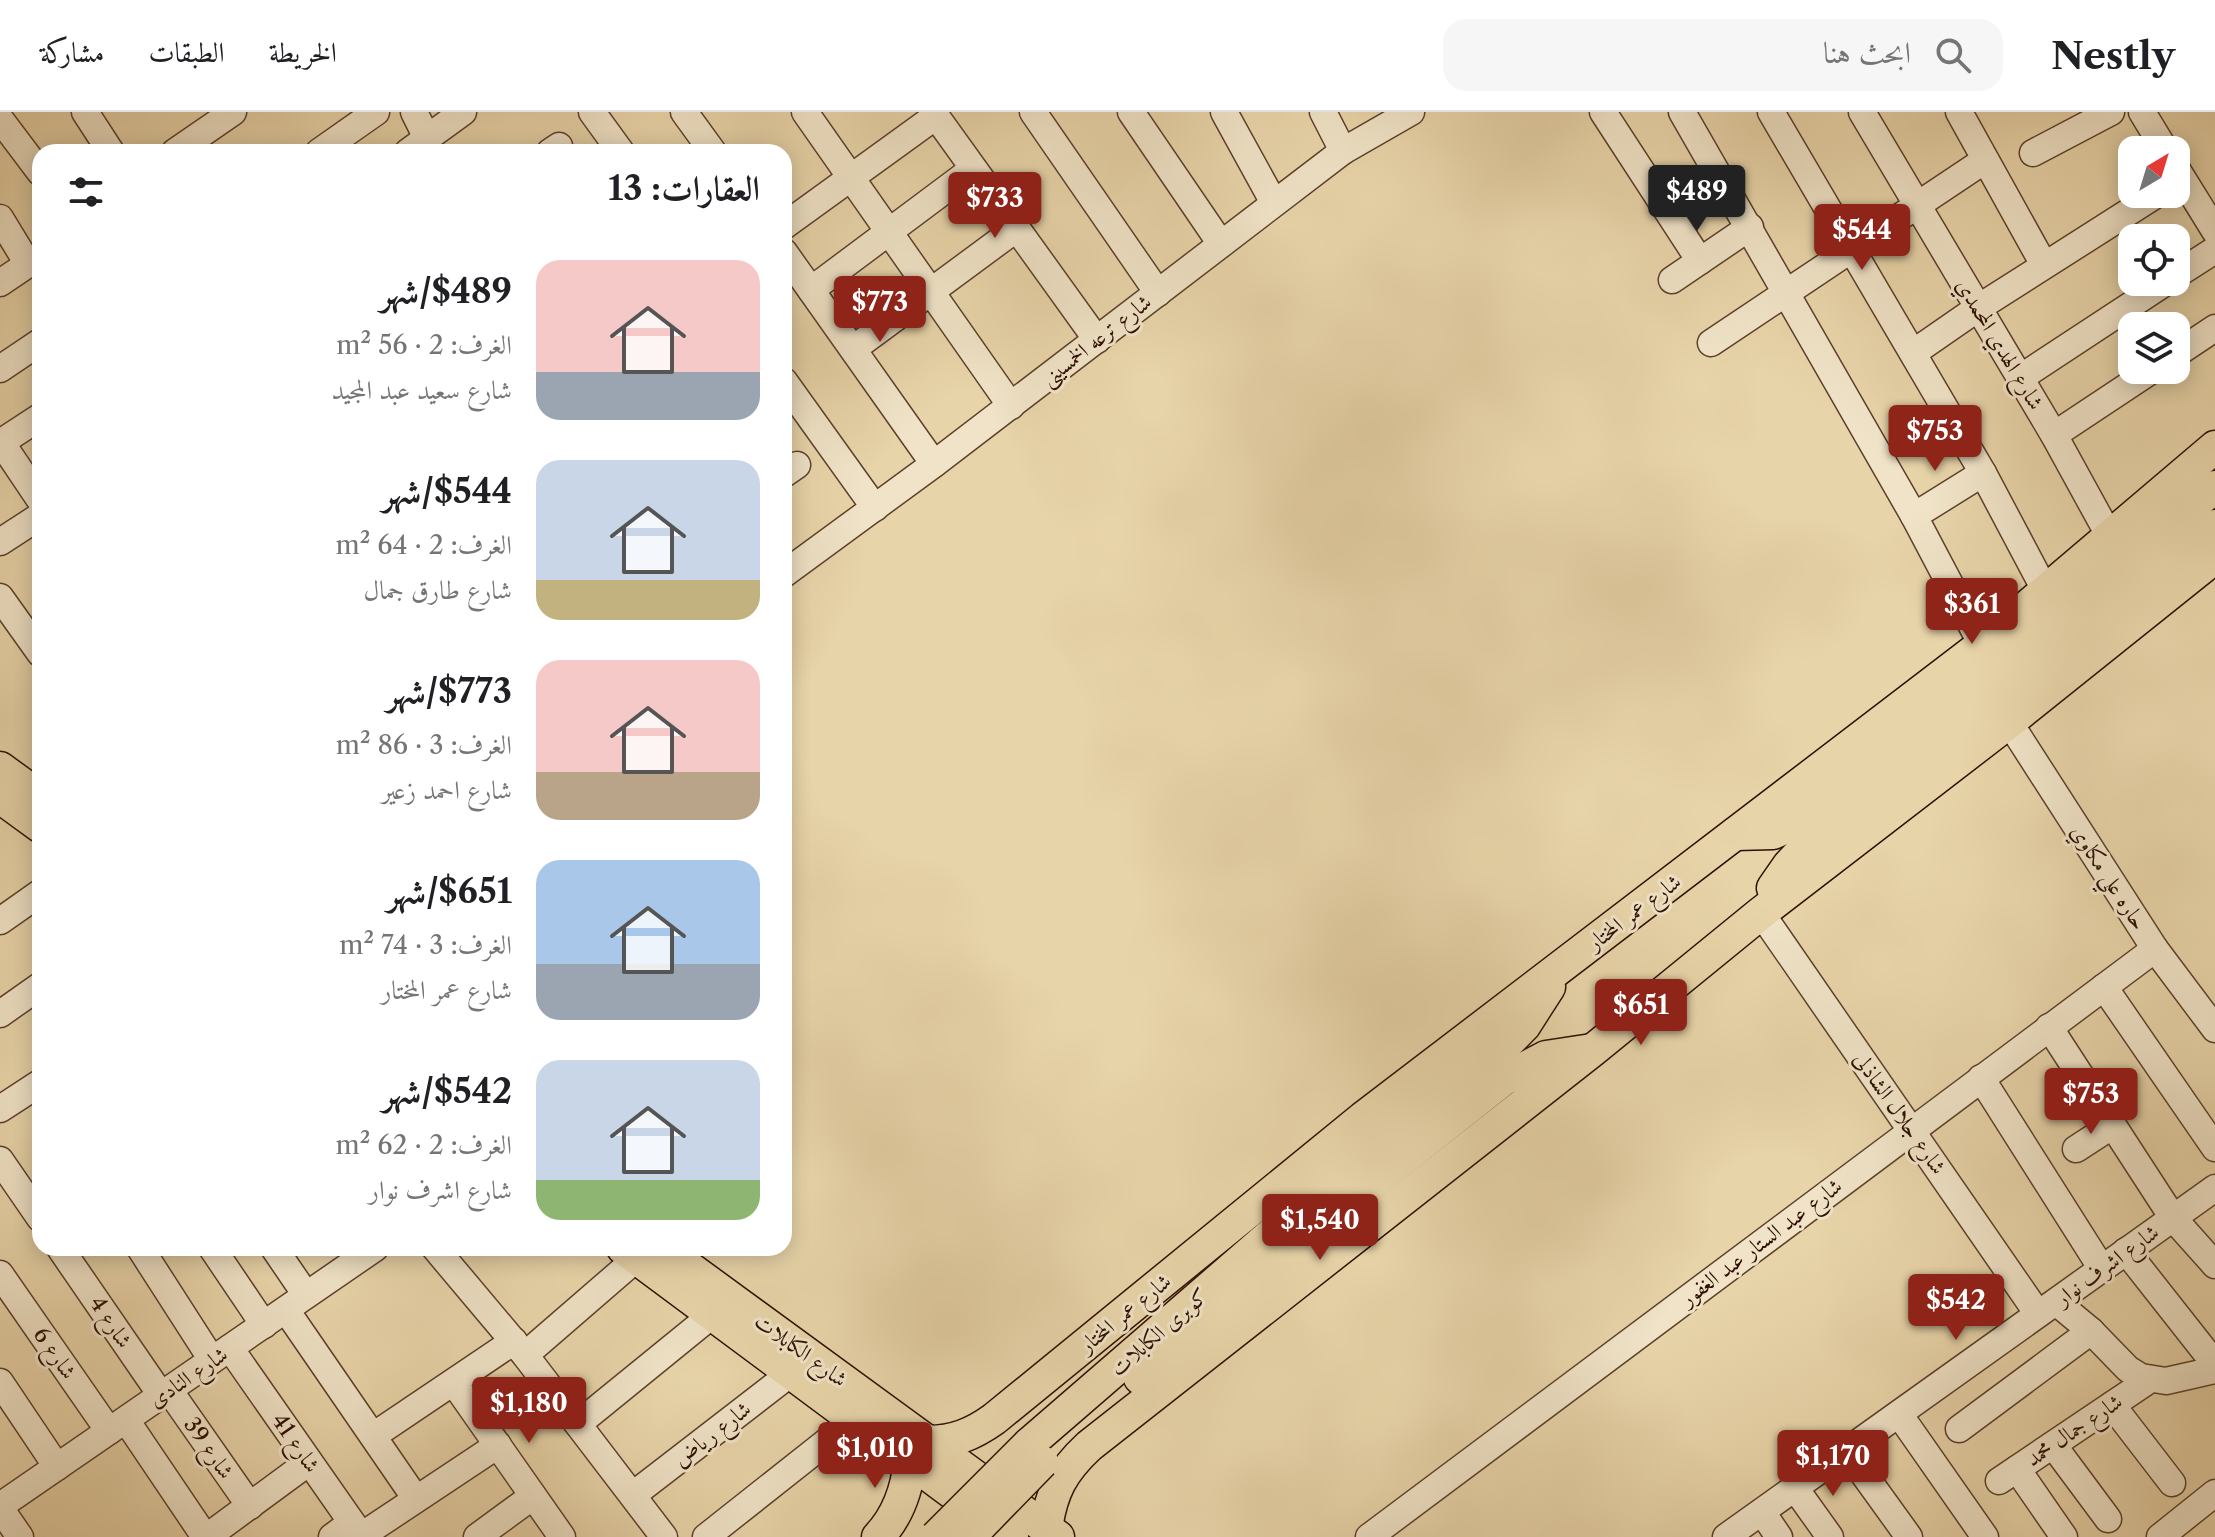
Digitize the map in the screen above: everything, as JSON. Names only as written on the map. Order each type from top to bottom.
[{"type":"main road","name":"شارع عمر المختار","points":[[919,1452],[966,1436],[994,1419],[1363,1118],[1982,645],[2215,447]]},
{"type":"main road","points":[[1735,834],[1773,833],[1795,823],[2215,487]]},
{"type":"main road","points":[[1761,913],[1781,876],[1808,845],[2215,526]]},
{"type":"main road","points":[[1761,913],[2009,722],[2215,557]]},
{"type":"main road","points":[[0,768],[32,791]]},
{"type":"main road","points":[[0,797],[32,820]]},
{"type":"main road","name":"كوبرى الكابلات","points":[[936,1537],[1047,1457],[1349,1202],[1504,1079],[1531,1062],[1546,1057],[1562,1052],[1593,1050],[1761,913]]},
{"type":"main road","name":"كوبرى الكابلات","points":[[969,1537],[1047,1457],[1333,1181],[1501,1049],[1524,1026],[1558,970]]},
{"type":"main road","name":"شارع الكابلات","points":[[646,1256],[712,1315],[854,1420],[919,1452],[1012,1537]]},
{"type":"main road","name":"شارع الكابلات","points":[[647,1256],[919,1452],[1052,1533]]},
{"type":"main road","points":[[994,1419],[990,1439],[996,1458],[1009,1473],[1028,1481],[1049,1479],[1047,1457]]},
{"type":"main road","points":[[882,1532],[902,1499],[919,1452]]},
{"type":"main road","points":[[1047,1457],[1052,1533]]},
{"type":"main road","points":[[882,1532],[910,1530],[924,1537]]},
{"type":"street","points":[[12,112],[0,119],[32,161]]},
{"type":"street","points":[[85,112],[106,144]]},
{"type":"street","points":[[187,144],[233,112]]},
{"type":"street","points":[[330,144],[376,112]]},
{"type":"street","points":[[414,112],[420,144]]},
{"type":"street","points":[[425,144],[463,112]]},
{"type":"street","points":[[592,112],[615,144]]},
{"type":"street","points":[[805,112],[1011,406]]},
{"type":"street","points":[[1033,112],[1158,293]]},
{"type":"street","points":[[1131,112],[1221,244]]},
{"type":"street","points":[[1224,112],[1274,203]]},
{"type":"street","points":[[1323,112],[1343,151]]},
{"type":"street","name":"شارع ترعه الخمسينى","points":[[792,568],[1011,406],[1343,151],[1411,112]]},
{"type":"street","points":[[1603,112],[1700,261]]},
{"type":"street","points":[[1682,112],[1914,516],[1982,645]]},
{"type":"street","points":[[1771,112],[1983,473],[2046,592]]},
{"type":"street","name":"شارع الهدي المحمدي","points":[[1862,112],[2054,435],[2110,537]]},
{"type":"street","points":[[1959,112],[2044,265]]},
{"type":"street","points":[[2033,153],[2111,112]]},
{"type":"street","points":[[2142,112],[2157,136]]},
{"type":"street","points":[[690,114],[708,144]]},
{"type":"street","points":[[792,220],[934,114],[1097,340]]},
{"type":"street","points":[[1711,343],[1985,160]]},
{"type":"street","points":[[811,290],[973,169]]},
{"type":"street","points":[[2190,194],[2215,231]]},
{"type":"street","points":[[1913,353],[2135,208]]},
{"type":"street","points":[[0,218],[32,258]]},
{"type":"street","points":[[1672,280],[1750,227]]},
{"type":"street","points":[[853,349],[1017,228]]},
{"type":"street","points":[[2190,266],[2215,250]]},
{"type":"street","points":[[0,283],[32,261]]},
{"type":"street","points":[[792,263],[934,464]]},
{"type":"street","points":[[2020,378],[2145,296]]},
{"type":"street","points":[[2190,345],[2215,328]]},
{"type":"street","points":[[0,369],[32,347]]},
{"type":"street","points":[[2054,435],[2131,384]]},
{"type":"street","points":[[792,392],[875,508]]},
{"type":"street","points":[[32,422],[1,442],[32,488]]},
{"type":"street","points":[[1914,516],[1983,473]]},
{"type":"street","points":[[0,542],[32,521]]},
{"type":"street","points":[[0,597],[31,623]]},
{"type":"street","name":"حاره علي مكاوي","points":[[2009,722],[2155,949],[2215,1029]]},
{"type":"street","points":[[0,921],[32,899]]},
{"type":"street","name":"شارع جلال الشاذلى","points":[[1761,913],[1912,1129],[2047,1308],[2091,1331],[2128,1369],[2149,1380]]},
{"type":"street","name":"شارع عبد الستار عبد الغفور","points":[[1369,1537],[2155,949]]},
{"type":"street","points":[[2104,987],[2215,1148]]},
{"type":"street","points":[[0,1014],[32,992]]},
{"type":"street","points":[[2049,1027],[2173,1218],[2215,1265]]},
{"type":"street","points":[[1981,1078],[2102,1269]]},
{"type":"street","points":[[0,1109],[32,1090]]},
{"type":"street","points":[[2076,1149],[2113,1125]]},
{"type":"street","points":[[0,1160],[32,1206]]},
{"type":"street","name":"شارع اشرف نوار","points":[[1726,1537],[2215,1188]]},
{"type":"street","points":[[2126,1251],[2213,1374],[2166,1381],[2149,1380]]},
{"type":"street","name":"شارع 4","points":[[66,1256],[165,1393]]},
{"type":"street","name":"شارع 41","points":[[146,1256],[309,1462],[351,1533]]},
{"type":"street","points":[[217,1256],[264,1325]]},
{"type":"street","points":[[277,1256],[296,1303],[373,1436],[416,1499]]},
{"type":"street","name":"شارع النادى","points":[[0,1507],[296,1303],[346,1256]]},
{"type":"street","points":[[442,1256],[520,1348],[664,1537]]},
{"type":"street","points":[[373,1436],[454,1383],[520,1348],[634,1256]]},
{"type":"street","name":"شارع 6","points":[[0,1274],[206,1537]]},
{"type":"street","points":[[578,1424],[712,1315]]},
{"type":"street","points":[[1959,1429],[2091,1331]]},
{"type":"street","name":"شارع رياض","points":[[633,1495],[791,1373]]},
{"type":"street","name":"شارع جمال محمد","points":[[2064,1537],[2008,1475],[2149,1380]]},
{"type":"street","points":[[0,1382],[9,1416],[57,1467]]},
{"type":"street","points":[[454,1383],[562,1537]]},
{"type":"street","name":"شارع 39","points":[[165,1393],[250,1506]]},
{"type":"street","points":[[2112,1405],[2172,1483]]},
{"type":"street","points":[[1899,1414],[1985,1537]]},
{"type":"street","points":[[706,1537],[854,1420]]},
{"type":"street","points":[[351,1533],[416,1499],[498,1445]]},
{"type":"street","points":[[2053,1445],[2108,1519]]},
{"type":"street","points":[[1847,1451],[1909,1537]]},
{"type":"street","points":[[206,1537],[309,1462]]},
{"type":"street","points":[[1795,1488],[1830,1537]]},
{"type":"street","points":[[2160,1537],[2215,1493]]},
{"type":"street","points":[[477,1537],[533,1496]]},
{"type":"street","points":[[0,1507],[20,1537]]},
{"type":"street","points":[[1762,1512],[1779,1537]]}]
